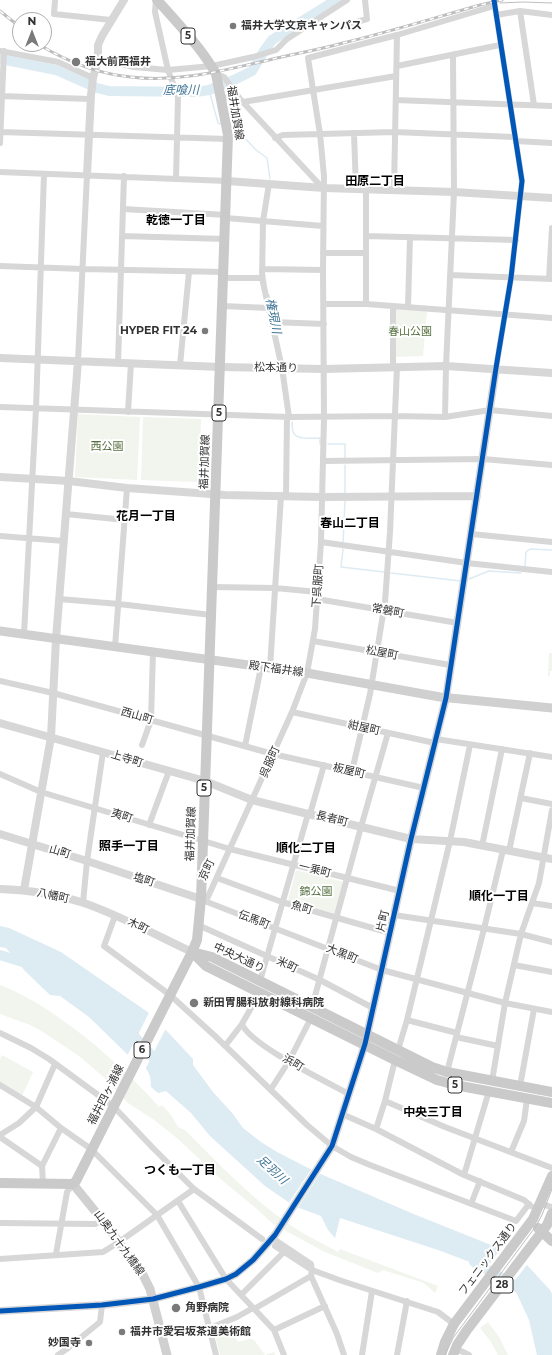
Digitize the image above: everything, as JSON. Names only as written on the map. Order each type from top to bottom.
[{"type":"main road","name":"福井加賀線","points":[[156,0],[214,70],[221,95],[228,139],[210,660],[204,781],[203,900]]},
{"type":"main road","name":"殿下福井線","points":[[0,631],[307,673],[446,698],[552,708]]},
{"type":"main road","name":"京町","points":[[192,952],[196,940],[203,900]]},
{"type":"main road","name":"中央大通り","points":[[192,952],[210,956],[312,1007],[366,1040]]},
{"type":"main road","name":"中央大通り","points":[[192,952],[206,966],[311,1018],[366,1040],[396,1055],[437,1080],[455,1085],[552,1103]]},
{"type":"main road","name":"福井四ヶ浦線","points":[[73,1184],[76,1181],[192,952]]},
{"type":"main road","name":"中央大通り","points":[[396,1055],[446,1072],[552,1092]]},
{"type":"main road","name":"フェニックス通り","points":[[441,1355],[444,1342],[455,1322],[524,1233],[537,1212],[552,1176]]},
{"type":"main road","points":[[0,1184],[73,1184]]},
{"type":"main road","name":"山奥九十九橋線","points":[[73,1184],[103,1220],[143,1275],[153,1299],[167,1355]]},
{"type":"main road","points":[[537,1212],[536,1226],[544,1231],[552,1241]]},
{"type":"main road","points":[[544,1231],[552,1213]]},
{"type":"main road","name":"28","points":[[454,1353],[467,1330],[544,1231]]},
{"type":"street","points":[[55,0],[54,14],[111,20]]},
{"type":"street","points":[[24,890],[51,737],[56,639],[78,361],[93,79],[98,59],[99,40],[124,0]]},
{"type":"street","points":[[156,0],[155,12],[168,70],[178,97],[176,179]]},
{"type":"street","points":[[98,59],[134,67],[168,70],[214,70],[276,50],[287,39],[347,0]]},
{"type":"street","points":[[346,25],[367,19],[365,0]]},
{"type":"street","points":[[394,190],[397,34],[494,3],[522,181],[511,278],[496,368]]},
{"type":"street","points":[[496,15],[520,11],[552,15]]},
{"type":"street","points":[[520,11],[534,105]]},
{"type":"street","name":"下呉服町","points":[[313,641],[318,596],[321,542],[323,461],[324,176],[320,134],[308,58],[397,34]]},
{"type":"street","points":[[397,66],[500,45]]},
{"type":"street","points":[[0,143],[2,51],[58,62],[93,79]]},
{"type":"street","points":[[445,417],[454,192],[453,54]]},
{"type":"street","points":[[214,70],[224,77],[242,101],[275,138],[324,188]]},
{"type":"street","points":[[221,95],[234,97],[242,101],[396,76]]},
{"type":"street","points":[[1,96],[91,97]]},
{"type":"street","points":[[396,100],[552,106]]},
{"type":"street","points":[[0,132],[89,136],[228,139]]},
{"type":"street","points":[[275,138],[283,135],[395,132],[454,134],[552,143]]},
{"type":"street","points":[[354,133],[356,189]]},
{"type":"street","points":[[0,172],[124,176],[324,188],[454,192],[552,198]]},
{"type":"street","points":[[24,634],[33,479],[42,268],[44,174]]},
{"type":"street","points":[[118,363],[124,176]]},
{"type":"street","points":[[245,746],[265,668],[284,496],[288,417],[275,322],[268,308],[262,278],[264,222],[269,184]]},
{"type":"street","points":[[366,189],[366,304]]},
{"type":"street","points":[[123,209],[323,226]]},
{"type":"street","points":[[450,275],[550,279],[552,228]]},
{"type":"street","points":[[122,236],[225,239]]},
{"type":"street","points":[[366,236],[516,240]]},
{"type":"street","points":[[408,307],[410,237]]},
{"type":"street","points":[[323,253],[366,253]]},
{"type":"street","points":[[0,266],[189,272],[262,278]]},
{"type":"street","points":[[262,269],[323,270]]},
{"type":"street","points":[[180,365],[189,272]]},
{"type":"street","points":[[324,304],[366,304],[552,318]]},
{"type":"street","points":[[222,306],[268,308]]},
{"type":"street","points":[[352,771],[372,685],[376,652],[384,611],[389,551],[396,416],[393,306]]},
{"type":"street","points":[[275,322],[324,324]]},
{"type":"street","name":"松本通り","points":[[0,358],[220,367],[324,369],[446,366],[496,368],[552,373]]},
{"type":"street","points":[[128,412],[131,363]]},
{"type":"street","name":"片町","points":[[0,1311],[102,1305],[153,1299],[226,1279],[236,1274],[274,1240],[332,1146],[366,1040],[411,839],[446,698],[496,368]]},
{"type":"street","points":[[0,407],[219,416],[324,418],[396,416],[445,417],[490,410],[552,416]]},
{"type":"street","points":[[323,461],[483,459],[552,465]]},
{"type":"street","points":[[0,477],[69,480],[128,488],[216,495],[322,497],[477,496]]},
{"type":"street","points":[[115,647],[128,488]]},
{"type":"street","points":[[66,514],[125,520]]},
{"type":"street","points":[[471,534],[552,542]]},
{"type":"street","points":[[0,536],[64,541]]},
{"type":"street","points":[[321,542],[467,563],[552,572]]},
{"type":"street","name":"常磐町","points":[[212,587],[275,588],[384,611],[458,624]]},
{"type":"street","points":[[59,599],[119,604],[211,615]]},
{"type":"street","name":"松屋町","points":[[313,641],[450,665]]},
{"type":"street","name":"呉服町","points":[[230,849],[292,712],[307,673],[313,641]]},
{"type":"street","points":[[142,745],[150,720],[153,652]]},
{"type":"street","name":"西山町","points":[[0,681],[53,693],[273,754]]},
{"type":"street","name":"紺屋町","points":[[292,712],[388,733],[552,757]]},
{"type":"street","name":"上寺町","points":[[0,723],[204,781],[252,800]]},
{"type":"street","points":[[312,1007],[388,733]]},
{"type":"street","points":[[376,1129],[407,1020],[450,841],[470,745]]},
{"type":"street","points":[[482,846],[502,749]]},
{"type":"street","points":[[83,903],[87,860],[103,752]]},
{"type":"street","points":[[446,1072],[521,798],[530,753]]},
{"type":"street","name":"板屋町","points":[[273,754],[424,788]]},
{"type":"street","points":[[260,981],[274,928],[324,765]]},
{"type":"street","points":[[149,825],[169,772]]},
{"type":"street","name":"夷町","points":[[0,774],[42,792],[203,841]]},
{"type":"street","points":[[521,798],[552,804]]},
{"type":"street","name":"長者町","points":[[252,800],[411,839],[450,841],[506,850],[548,859]]},
{"type":"street","points":[[492,1080],[505,1003],[521,934],[538,883],[548,859],[552,810]]},
{"type":"street","name":"山町","points":[[0,834],[87,860]]},
{"type":"street","name":"一乗町","points":[[203,841],[347,879],[400,891]]},
{"type":"street","name":"京町","points":[[203,900],[217,878],[230,849]]},
{"type":"street","name":"塩町","points":[[87,860],[203,900]]},
{"type":"street","name":"魚町","points":[[217,878],[282,902],[390,933]]},
{"type":"street","name":"八幡町","points":[[0,888],[24,890],[83,903]]},
{"type":"street","name":"伝馬町","points":[[203,900],[302,938]]},
{"type":"street","name":"木町","points":[[83,903],[115,916],[192,952]]},
{"type":"street","points":[[532,903],[552,906]]},
{"type":"street","points":[[394,915],[521,934],[552,942]]},
{"type":"street","points":[[115,916],[104,946],[170,996],[226,1046],[307,1125],[332,1146],[370,1166],[516,1221],[529,1204]]},
{"type":"street","name":"米町","points":[[198,925],[320,980],[373,1008]]},
{"type":"street","name":"大黒町","points":[[302,938],[382,970],[505,1003],[552,1011]]},
{"type":"street","points":[[514,964],[552,972]]},
{"type":"street","points":[[226,1046],[242,1024],[260,992]]},
{"type":"street","points":[[520,1086],[534,1009]]},
{"type":"street","points":[[271,1089],[289,1061],[311,1018]]},
{"type":"street","points":[[407,1020],[498,1046]]},
{"type":"street","name":"浜町","points":[[242,1024],[254,1038],[289,1061],[349,1094]]},
{"type":"street","points":[[0,1033],[31,1048],[115,1104],[153,1148],[194,1189],[262,1239]]},
{"type":"street","points":[[42,1166],[0,1136],[20,1123],[36,1107],[55,1064]]},
{"type":"street","points":[[0,1094],[2,1087],[36,1107],[61,1128],[91,1149],[157,1214],[199,1287],[216,1355]]},
{"type":"street","points":[[464,1175],[489,1091]]},
{"type":"street","points":[[511,1152],[524,1121],[527,1099]]},
{"type":"street","points":[[385,1101],[552,1168]]},
{"type":"street","points":[[342,1114],[376,1129],[464,1175],[524,1200],[537,1212],[552,1207]]},
{"type":"street","points":[[43,1183],[42,1166],[61,1128]]},
{"type":"street","points":[[471,1204],[480,1181]]},
{"type":"street","points":[[56,1254],[67,1192],[73,1184]]},
{"type":"street","points":[[0,1258],[103,1252],[194,1189]]},
{"type":"street","points":[[178,1201],[226,1279],[274,1330],[284,1355]]},
{"type":"street","points":[[0,1223],[95,1224],[103,1220]]},
{"type":"street","points":[[274,1240],[284,1252],[312,1273],[407,1301],[438,1312],[455,1322]]},
{"type":"street","points":[[274,1240],[311,1264],[312,1273],[344,1355]]},
{"type":"street","points":[[241,1295],[284,1252]]},
{"type":"street","points":[[210,1328],[254,1308],[312,1273]]},
{"type":"street","points":[[362,1355],[372,1290]]},
{"type":"street","points":[[396,1355],[407,1301]]},
{"type":"street","points":[[58,1355],[100,1322],[102,1305]]},
{"type":"street","points":[[274,1330],[325,1306]]},
{"type":"street","points":[[454,1353],[461,1351],[469,1355]]},
{"type":"green space","name":"春山公園","points":[[396,309],[427,311],[423,356],[397,357],[395,354]]},
{"type":"green space","name":"西公園","points":[[78,414],[140,417],[137,480],[75,477]]},
{"type":"green space","points":[[143,417],[201,419],[199,482],[141,480]]},
{"type":"green space","points":[[549,653],[552,653],[552,671],[550,671],[550,676],[548,676]]},
{"type":"green space","name":"錦公園","points":[[296,870],[344,882],[335,914],[288,901]]},
{"type":"green space","points":[[0,985],[38,1004],[61,1019],[95,1045],[144,1090],[159,1107],[162,1105],[171,1115],[178,1127],[185,1130],[248,1192],[290,1225],[338,1252],[340,1249],[438,1286],[435,1293],[424,1283],[383,1270],[378,1273],[325,1252],[273,1224],[224,1182],[178,1139],[153,1119],[128,1103],[106,1079],[79,1056],[30,1025],[0,1014]]},
{"type":"green space","points":[[2,1055],[33,1072],[22,1096],[0,1082],[0,1059]]},
{"type":"green space","points":[[488,1322],[499,1337],[508,1355],[498,1355],[491,1342],[480,1328]]},
{"type":"green space","points":[[228,1325],[238,1342],[250,1339],[254,1340],[265,1355],[220,1355],[214,1332],[216,1329]]},
{"type":"green space","points":[[274,1352],[275,1355],[265,1355]]},
{"type":"water","points":[[0,926],[9,928],[61,952],[149,1013],[128,1055],[89,1017],[60,996],[50,995],[25,971],[6,948],[0,947]]},
{"type":"water","points":[[163,1027],[193,1059],[193,1065],[243,1128],[261,1142],[316,1172],[416,1215],[501,1249],[486,1268],[438,1250],[340,1218],[335,1238],[328,1230],[321,1216],[294,1206],[265,1186],[210,1136],[191,1113],[166,1091],[158,1093],[151,1087],[150,1076],[144,1066]]},
{"type":"water","points":[[527,1265],[552,1294],[552,1355],[537,1355],[529,1320],[516,1292],[507,1290]]},
{"type":"pier","points":[[150,1011],[151,1014],[130,1055],[127,1056]]},
{"type":"pier","points":[[162,1025],[166,1028],[145,1070],[142,1065]]},
{"type":"pier","points":[[312,1168],[321,1172],[297,1209],[293,1208],[288,1204]]},
{"type":"pier","points":[[528,1263],[506,1292],[505,1288]]},
{"type":"waterway","name":"底喰川","points":[[0,59],[56,70],[97,88],[109,91],[196,92],[209,90],[252,71],[272,40],[336,0]]},
{"type":"waterway","name":"権現川","points":[[209,90],[218,123],[220,124]]},
{"type":"waterway","name":"権現川","points":[[241,134],[256,150],[267,158],[270,179]]},
{"type":"waterway","name":"権現川","points":[[265,275],[266,283]]},
{"type":"waterway","name":"権現川","points":[[269,295],[275,320]]},
{"type":"waterway","name":"権現川","points":[[276,324],[278,336]]},
{"type":"waterway","name":"権現川","points":[[292,422],[293,431],[297,437],[320,438],[320,444]]},
{"type":"waterway","name":"権現川","points":[[328,444],[345,444],[345,458]]},
{"type":"waterway","name":"権現川","points":[[345,465],[345,493]]},
{"type":"waterway","name":"権現川","points":[[343,543],[345,501]]},
{"type":"waterway","name":"権現川","points":[[343,549],[341,567],[384,572]]},
{"type":"waterway","points":[[525,566],[526,552],[530,549],[552,550]]},
{"type":"waterway","name":"権現川","points":[[469,579],[489,571],[521,573]]},
{"type":"waterway","name":"権現川","points":[[391,573],[461,581]]},
{"type":"waterway","name":"足羽川","points":[[0,955],[29,964]]},
{"type":"waterway","name":"足羽川","points":[[128,1029],[159,1064]]},
{"type":"waterway","name":"足羽川","points":[[474,1262],[520,1288],[522,1291]]},
{"type":"tram line","points":[[500,3],[552,3]]},
{"type":"tram line","points":[[445,1355],[453,1338],[536,1226],[552,1189]]},
{"type":"railway","points":[[52,52],[83,66],[106,73],[149,78],[183,77],[324,48],[502,0]]},
{"type":"railway","points":[[0,11],[12,21]]},
{"type":"cycle path","points":[[0,1311],[102,1305],[153,1299],[226,1279],[236,1274],[253,1260],[275,1235],[332,1146],[365,1044],[411,839],[446,698],[511,278],[522,181],[494,0]]},
{"type":"place","name":"福井大学文京キャンパス","points":[[233,26]]},
{"type":"place","name":"福大前西福井","points":[[76,62]]},
{"type":"place","name":"HYPER FIT 24","points":[[205,331]]},
{"type":"place","name":"新田胃腸科放射線科病院","points":[[194,1003]]},
{"type":"place","name":"角野病院","points":[[176,1308]]},
{"type":"place","name":"福井市愛宕坂茶道美術館","points":[[122,1332]]},
{"type":"place","name":"妙国寺","points":[[89,1343]]},
{"type":"district","name":"田原二丁目","points":[[375,181]]},
{"type":"district","name":"乾徳一丁目","points":[[176,220]]},
{"type":"district","name":"花月一丁目","points":[[146,516]]},
{"type":"district","name":"春山二丁目","points":[[350,523]]},
{"type":"district","name":"照手一丁目","points":[[129,846]]},
{"type":"district","name":"順化二丁目","points":[[306,848]]},
{"type":"district","name":"順化一丁目","points":[[499,896]]},
{"type":"district","name":"中央三丁目","points":[[433,1112]]},
{"type":"district","name":"つくも一丁目","points":[[180,1170]]}]
